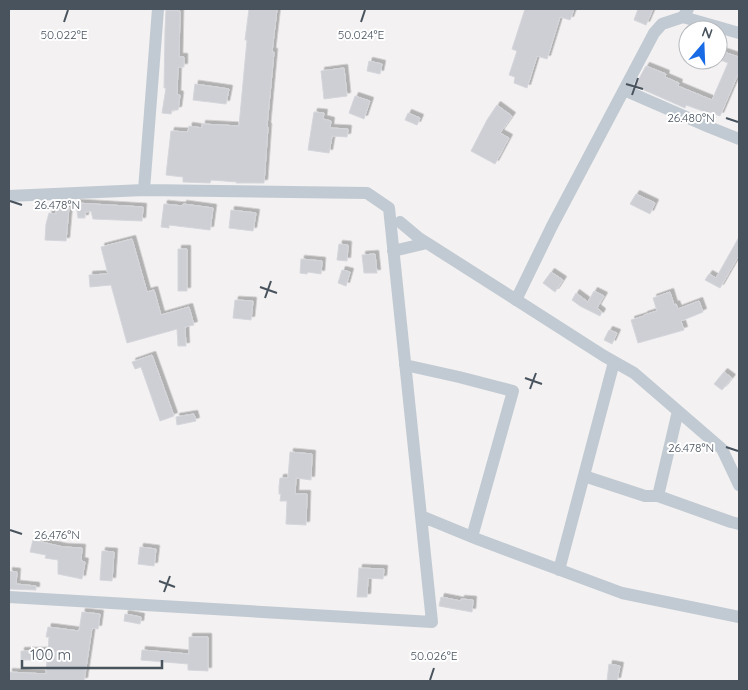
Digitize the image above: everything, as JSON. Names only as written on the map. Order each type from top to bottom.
[{"type":"street","points":[[144,190],[158,9]]},
{"type":"street","points":[[516,300],[552,226],[654,32],[662,24],[685,13],[739,33]]},
{"type":"street","points":[[624,90],[739,139]]},
{"type":"street","points":[[9,196],[144,190],[367,193],[389,208],[432,622],[9,597]]},
{"type":"street","points":[[400,222],[427,244],[614,362],[634,372],[722,449],[739,485]]},
{"type":"street","points":[[393,251],[427,244]]},
{"type":"street","points":[[560,570],[614,362]]},
{"type":"street","points":[[405,364],[513,391],[472,537]]},
{"type":"street","points":[[658,496],[678,410]]},
{"type":"street","points":[[584,476],[645,496],[658,496],[739,524]]},
{"type":"street","points":[[421,516],[622,593],[739,617]]},
{"type":"building","points":[[249,9],[277,9],[272,52],[274,52],[264,183],[236,183],[211,180],[210,183],[183,182],[183,177],[166,175],[171,131],[188,132],[189,126],[202,128],[202,124],[239,126]]},
{"type":"building","points":[[525,9],[574,9],[570,20],[560,17],[547,59],[537,56],[527,88],[514,83],[515,77],[509,75],[517,51],[512,49]]},
{"type":"building","points":[[638,9],[653,9],[646,25],[634,20]]},
{"type":"building","points":[[166,10],[180,11],[179,57],[184,57],[184,67],[178,67],[177,94],[180,95],[178,110],[172,110],[171,114],[162,113],[166,88],[164,88]]},
{"type":"building","points":[[728,53],[739,57],[739,72],[720,116],[686,105],[685,108],[635,86],[646,66],[666,74],[665,77],[679,83],[678,86],[712,100],[725,70],[728,70]]},
{"type":"building","points":[[369,61],[382,64],[380,74],[367,71]]},
{"type":"building","points":[[344,68],[347,96],[324,99],[321,71]]},
{"type":"building","points":[[195,84],[229,89],[226,104],[193,100]]},
{"type":"building","points":[[355,96],[370,101],[364,119],[349,113]]},
{"type":"building","points":[[497,105],[512,116],[500,133],[509,138],[495,164],[471,151]]},
{"type":"building","points":[[314,112],[324,113],[323,119],[331,121],[330,128],[348,129],[347,137],[332,136],[329,153],[308,150]]},
{"type":"building","points":[[408,113],[420,118],[417,125],[405,120]]},
{"type":"building","points":[[636,194],[655,203],[650,214],[630,204]]},
{"type":"building","points":[[76,203],[143,207],[142,221],[93,219],[91,211],[85,212],[85,218],[78,218]]},
{"type":"building","points":[[164,204],[183,206],[183,204],[213,208],[210,230],[169,225],[169,228],[161,227]]},
{"type":"building","points":[[56,207],[69,207],[66,241],[45,240],[49,213],[56,214]]},
{"type":"building","points":[[231,210],[256,213],[253,231],[229,228]]},
{"type":"building","points":[[739,237],[739,255],[720,288],[705,280],[709,274],[716,278]]},
{"type":"building","points":[[132,239],[147,292],[154,290],[161,315],[189,307],[194,325],[185,327],[186,346],[178,346],[177,329],[127,343],[111,285],[90,287],[89,275],[108,274],[101,247]]},
{"type":"building","points":[[339,244],[348,245],[347,261],[337,260]]},
{"type":"building","points":[[178,249],[187,249],[187,291],[178,291]]},
{"type":"building","points":[[375,254],[377,273],[364,273],[362,255]]},
{"type":"building","points":[[301,259],[322,261],[321,274],[300,273]]},
{"type":"building","points":[[342,270],[350,272],[346,286],[338,283]]},
{"type":"building","points":[[551,272],[563,280],[555,292],[543,283]]},
{"type":"building","points":[[594,291],[604,296],[597,308],[602,312],[600,316],[572,300],[576,293],[588,302]]},
{"type":"building","points":[[670,292],[674,305],[676,304],[678,309],[699,301],[703,312],[681,321],[684,330],[638,343],[631,320],[657,311],[653,298]]},
{"type":"building","points":[[235,300],[253,301],[251,320],[233,318]]},
{"type":"building","points":[[609,330],[617,333],[612,344],[604,340]]},
{"type":"building","points":[[152,355],[174,416],[160,421],[141,367],[135,369],[132,362]]},
{"type":"building","points":[[724,372],[732,378],[722,390],[714,384]]},
{"type":"building","points":[[194,414],[196,421],[177,425],[176,417]]},
{"type":"building","points":[[290,452],[312,454],[311,480],[296,478],[295,494],[307,494],[306,525],[286,524],[287,501],[280,501],[280,478],[288,478]]},
{"type":"building","points":[[33,540],[63,547],[82,548],[81,561],[85,562],[82,579],[58,574],[58,560],[45,558],[46,555],[30,552]]},
{"type":"building","points":[[140,547],[156,549],[154,566],[138,564]]},
{"type":"building","points":[[102,551],[114,552],[112,581],[100,580]]},
{"type":"building","points":[[359,568],[384,569],[383,579],[368,578],[367,597],[357,597]]},
{"type":"building","points":[[9,571],[17,572],[16,584],[36,586],[36,590],[9,589]]},
{"type":"building","points":[[441,597],[461,601],[461,599],[473,600],[472,612],[439,606]]},
{"type":"building","points":[[82,612],[100,614],[98,629],[92,628],[84,681],[9,681],[9,672],[46,674],[47,660],[21,660],[21,651],[48,651],[49,637],[46,637],[48,627],[79,631]]},
{"type":"building","points":[[125,614],[141,617],[140,624],[124,621]]},
{"type":"building","points":[[189,637],[208,637],[208,671],[188,670],[188,664],[141,660],[142,650],[189,654]]},
{"type":"building","points":[[609,664],[620,666],[617,681],[607,681]]}]
